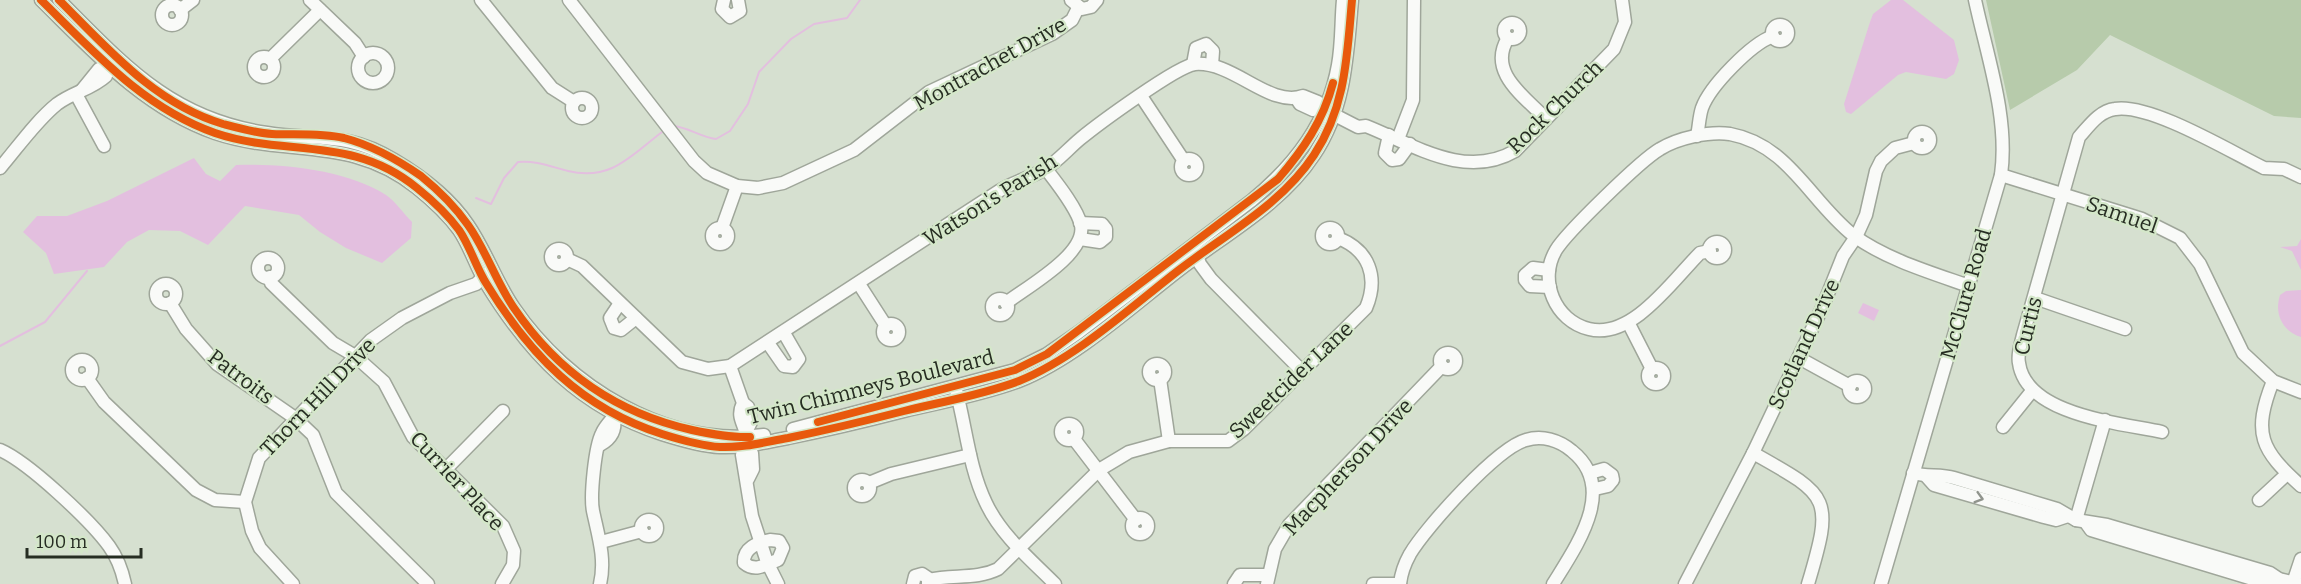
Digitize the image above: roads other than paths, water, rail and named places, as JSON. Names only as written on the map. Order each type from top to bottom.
[{"type":"street","name":"Twin Chimneys Boulevard","points":[[41,0],[154,103],[187,122],[220,134],[267,144],[334,150],[373,161],[415,186],[459,231],[505,315],[535,352],[563,380],[616,413],[663,434],[703,445],[844,426],[957,392],[1019,381],[1053,363],[1197,252],[1287,188],[1317,150],[1331,112],[1347,65],[1352,0]]},
{"type":"street","name":"Twin Chimneys Boulevard","points":[[59,0],[111,64]]},
{"type":"street","points":[[180,10],[193,0]]},
{"type":"street","points":[[310,0],[355,43],[364,57]]},
{"type":"street","points":[[481,0],[552,88],[574,102]]},
{"type":"street","name":"Montrachet Drive","points":[[569,0],[668,128],[707,172],[737,186],[758,188],[783,183],[854,150],[929,92],[1052,34],[1072,20],[1075,4],[1091,8],[1097,0]]},
{"type":"street","points":[[724,0],[722,9],[730,16],[740,11],[738,0]]},
{"type":"street","name":"Twin Chimneys Boulevard","points":[[1331,112],[1338,64],[1343,0]]},
{"type":"street","points":[[1410,144],[1399,159],[1392,160],[1385,153],[1413,100],[1414,0]]},
{"type":"street","name":"Rock Church","points":[[1331,112],[1344,113],[1363,120],[1366,126],[1456,162],[1478,164],[1500,159],[1515,151],[1614,50],[1625,22],[1623,0]]},
{"type":"street","name":"McClure Road","points":[[1881,584],[2001,175],[2004,156],[2002,129],[1975,0]]},
{"type":"street","points":[[270,59],[320,10]]},
{"type":"street","points":[[1697,136],[1702,107],[1732,67],[1758,42],[1773,36]]},
{"type":"street","points":[[1508,38],[1500,57],[1503,72],[1546,119]]},
{"type":"street","name":"Watson's Parish","points":[[567,259],[582,266],[682,362],[695,368],[730,366],[859,284],[999,190],[1046,169],[1082,137],[1141,96],[1193,64],[1196,48],[1206,44],[1213,51],[1212,65]]},
{"type":"street","points":[[0,168],[57,105],[79,92],[99,69],[111,64]]},
{"type":"street","points":[[1193,64],[1212,65],[1235,73],[1270,93],[1296,98],[1303,96],[1318,102],[1331,112]]},
{"type":"street","points":[[79,92],[104,146]]},
{"type":"street","points":[[1141,96],[1184,161]]},
{"type":"street","name":"Curtis","points":[[2032,391],[2023,377],[2018,361],[2079,137],[2095,119],[2114,109],[2130,109],[2158,116],[2264,168],[2284,169],[2301,177]]},
{"type":"street","points":[[1710,251],[1700,253],[1629,324],[1609,331],[1581,326],[1558,310],[1550,286],[1549,270],[1556,249],[1642,162],[1661,148],[1697,136],[1728,134],[1767,148],[1785,160],[1821,205],[1856,237],[1915,267],[1969,286]]},
{"type":"street","name":"Scotland Drive","points":[[1685,584],[1799,358],[1843,256],[1856,237],[1866,215],[1870,193],[1881,161],[1895,148],[1914,143]]},
{"type":"street","points":[[1006,303],[1074,251],[1080,238],[1080,223],[1046,169]]},
{"type":"street","name":"Samuel","points":[[2001,175],[2142,219],[2180,238],[2200,264],[2243,354],[2273,381]]},
{"type":"street","points":[[722,228],[737,186]]},
{"type":"street","points":[[1080,223],[1102,224],[1106,229],[1106,237],[1100,242],[1080,238]]},
{"type":"street","name":"Sweetcider Lane","points":[[913,584],[915,576],[919,574],[924,574],[928,582],[990,573],[998,569],[1099,470],[1129,452],[1169,441],[1228,441],[1244,429],[1364,312],[1370,298],[1372,281],[1369,266],[1356,247],[1338,238]]},
{"type":"street","points":[[1197,252],[1207,259],[1217,274],[1218,283],[1242,312],[1302,371]]},
{"type":"street","points":[[1549,270],[1533,268],[1528,271],[1525,280],[1530,286],[1550,286]]},
{"type":"street","name":"Thorn Hill Drive","points":[[245,502],[259,458],[355,356],[387,327],[450,293],[473,276],[485,275]]},
{"type":"street","name":"Currier Place","points":[[270,277],[272,283],[312,324],[333,343],[355,356],[384,382],[413,437],[503,526],[514,551],[513,565],[502,584]]},
{"type":"street","points":[[859,284],[886,326]]},
{"type":"street","points":[[2035,298],[2125,329]]},
{"type":"street","name":"Patroits","points":[[170,303],[186,329],[217,364],[295,418],[313,435],[336,493],[428,584]]},
{"type":"street","points":[[620,303],[610,318],[614,328],[621,330],[636,318]]},
{"type":"street","points":[[1629,324],[1652,369]]},
{"type":"street","points":[[768,343],[784,366],[793,367],[799,359],[784,333]]},
{"type":"street","points":[[1799,358],[1850,386]]},
{"type":"street","points":[[730,366],[742,403],[739,410],[740,423],[746,441],[742,455],[748,479],[752,516],[768,564],[778,584]]},
{"type":"street","name":"Macpherson Drive","points":[[1234,584],[1240,575],[1268,580],[1275,549],[1289,525],[1442,366]]},
{"type":"street","points":[[87,378],[104,402],[196,490],[214,500],[245,502],[252,531],[260,548],[293,584]]},
{"type":"street","points":[[1160,379],[1169,441]]},
{"type":"street","points":[[2301,392],[2273,381],[2262,408],[2265,445],[2272,457],[2301,486]]},
{"type":"street","points":[[2003,427],[2032,391],[2044,400],[2065,409],[2162,432]]},
{"type":"street","points":[[957,392],[970,455],[986,502],[1019,549],[1055,584]]},
{"type":"street","points":[[446,469],[503,411]]},
{"type":"street","points":[[600,584],[601,542],[592,508],[592,489],[600,436],[616,413]]},
{"type":"street","points":[[2076,520],[2105,420]]},
{"type":"street","points":[[1074,438],[1137,520]]},
{"type":"street","points":[[1373,584],[1400,584],[1409,555],[1426,532],[1503,451],[1527,439],[1557,441],[1582,459],[1595,489],[1593,507],[1554,584]]},
{"type":"street","points":[[0,450],[33,470],[108,544],[119,564],[125,584]]},
{"type":"street","points":[[1753,453],[1804,482],[1818,497],[1824,515],[1808,584]]},
{"type":"street","points":[[869,483],[891,474],[970,455]]},
{"type":"street","points":[[1590,473],[1604,469],[1612,475],[1613,480],[1608,486],[1595,489]]},
{"type":"street","points":[[1913,473],[1926,476],[1934,485],[2044,517],[2107,525],[2270,573],[2279,579],[2296,583],[2301,559]]},
{"type":"street","points":[[2259,500],[2287,474]]},
{"type":"street","points":[[601,542],[642,531]]},
{"type":"street","points":[[779,542],[783,548],[778,560],[768,564],[750,568],[744,563],[744,556],[747,550],[760,543],[779,542]]},
{"type":"waterway","points":[[673,126],[716,139],[730,131],[748,104],[759,72],[791,39],[814,24],[847,18],[860,0]]},
{"type":"waterway","points":[[476,198],[491,204],[504,178],[518,162],[537,163],[568,171],[598,172],[622,163],[666,129]]},
{"type":"waterway","points":[[0,346],[45,322],[87,271]]}]
